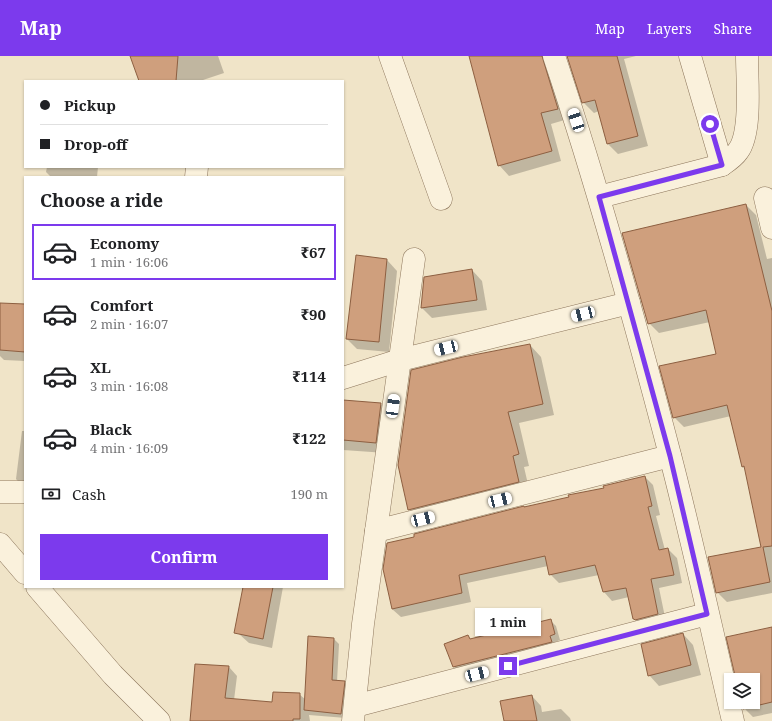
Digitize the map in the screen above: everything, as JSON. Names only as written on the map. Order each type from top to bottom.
[{"type":"street","points":[[390,56],[441,199]]},
{"type":"street","points":[[554,56],[580,134],[629,303],[670,456],[733,721]]},
{"type":"street","points":[[690,56],[722,165]]},
{"type":"street","points":[[599,197],[722,165],[730,159],[739,150],[747,130],[747,56]]},
{"type":"street","points":[[764,198],[772,228]]},
{"type":"street","points":[[414,259],[376,531],[354,713],[707,614]]},
{"type":"street","points":[[344,378],[400,360],[629,303]]},
{"type":"street","points":[[376,531],[670,456]]},
{"type":"street","points":[[0,492],[24,492]]},
{"type":"street","points":[[0,544],[24,571]]},
{"type":"street","points":[[39,588],[113,675],[159,721]]},
{"type":"building","points":[[130,56],[178,56],[176,80],[139,80]]},
{"type":"building","points":[[469,56],[542,56],[558,109],[541,113],[552,151],[498,166]]},
{"type":"building","points":[[567,56],[617,56],[638,136],[607,144],[595,100],[582,103]]},
{"type":"building","points":[[746,204],[772,311],[772,546],[763,547],[770,582],[716,593],[708,557],[761,547],[744,466],[742,467],[727,405],[673,418],[659,366],[716,354],[706,310],[648,324],[622,233]]},
{"type":"building","points":[[356,255],[387,259],[379,342],[346,339]]},
{"type":"building","points":[[472,269],[477,300],[421,308],[424,277]]},
{"type":"building","points":[[0,303],[24,304],[24,352],[0,350]]},
{"type":"building","points":[[530,344],[543,404],[508,412],[519,454],[513,456],[519,482],[408,510],[398,465],[411,370],[463,357]]},
{"type":"building","points":[[344,400],[381,403],[376,443],[344,440]]},
{"type":"building","points":[[645,476],[652,506],[648,507],[659,550],[668,548],[674,575],[651,579],[658,614],[635,620],[633,619],[626,588],[603,592],[595,565],[549,575],[545,556],[459,575],[462,593],[392,609],[383,569],[387,543],[414,537],[414,534],[524,506],[569,497],[568,495],[604,488],[603,486]]},
{"type":"building","points":[[243,588],[273,588],[263,639],[234,633]]},
{"type":"building","points":[[551,619],[555,634],[550,636],[552,642],[453,667],[444,644],[468,635],[470,639]]},
{"type":"building","points":[[772,627],[772,702],[760,705],[760,673],[734,673],[726,637]]},
{"type":"building","points":[[683,633],[691,665],[648,676],[641,644]]},
{"type":"building","points":[[308,636],[334,638],[332,680],[345,681],[341,714],[304,710]]},
{"type":"building","points":[[195,664],[229,666],[225,698],[272,702],[273,692],[300,693],[300,719],[293,719],[293,721],[190,721]]},
{"type":"building","points":[[532,695],[537,721],[504,721],[500,701]]},
{"type":"route","points":[[508,666],[707,614],[670,456],[599,197],[722,165],[710,124]]}]
